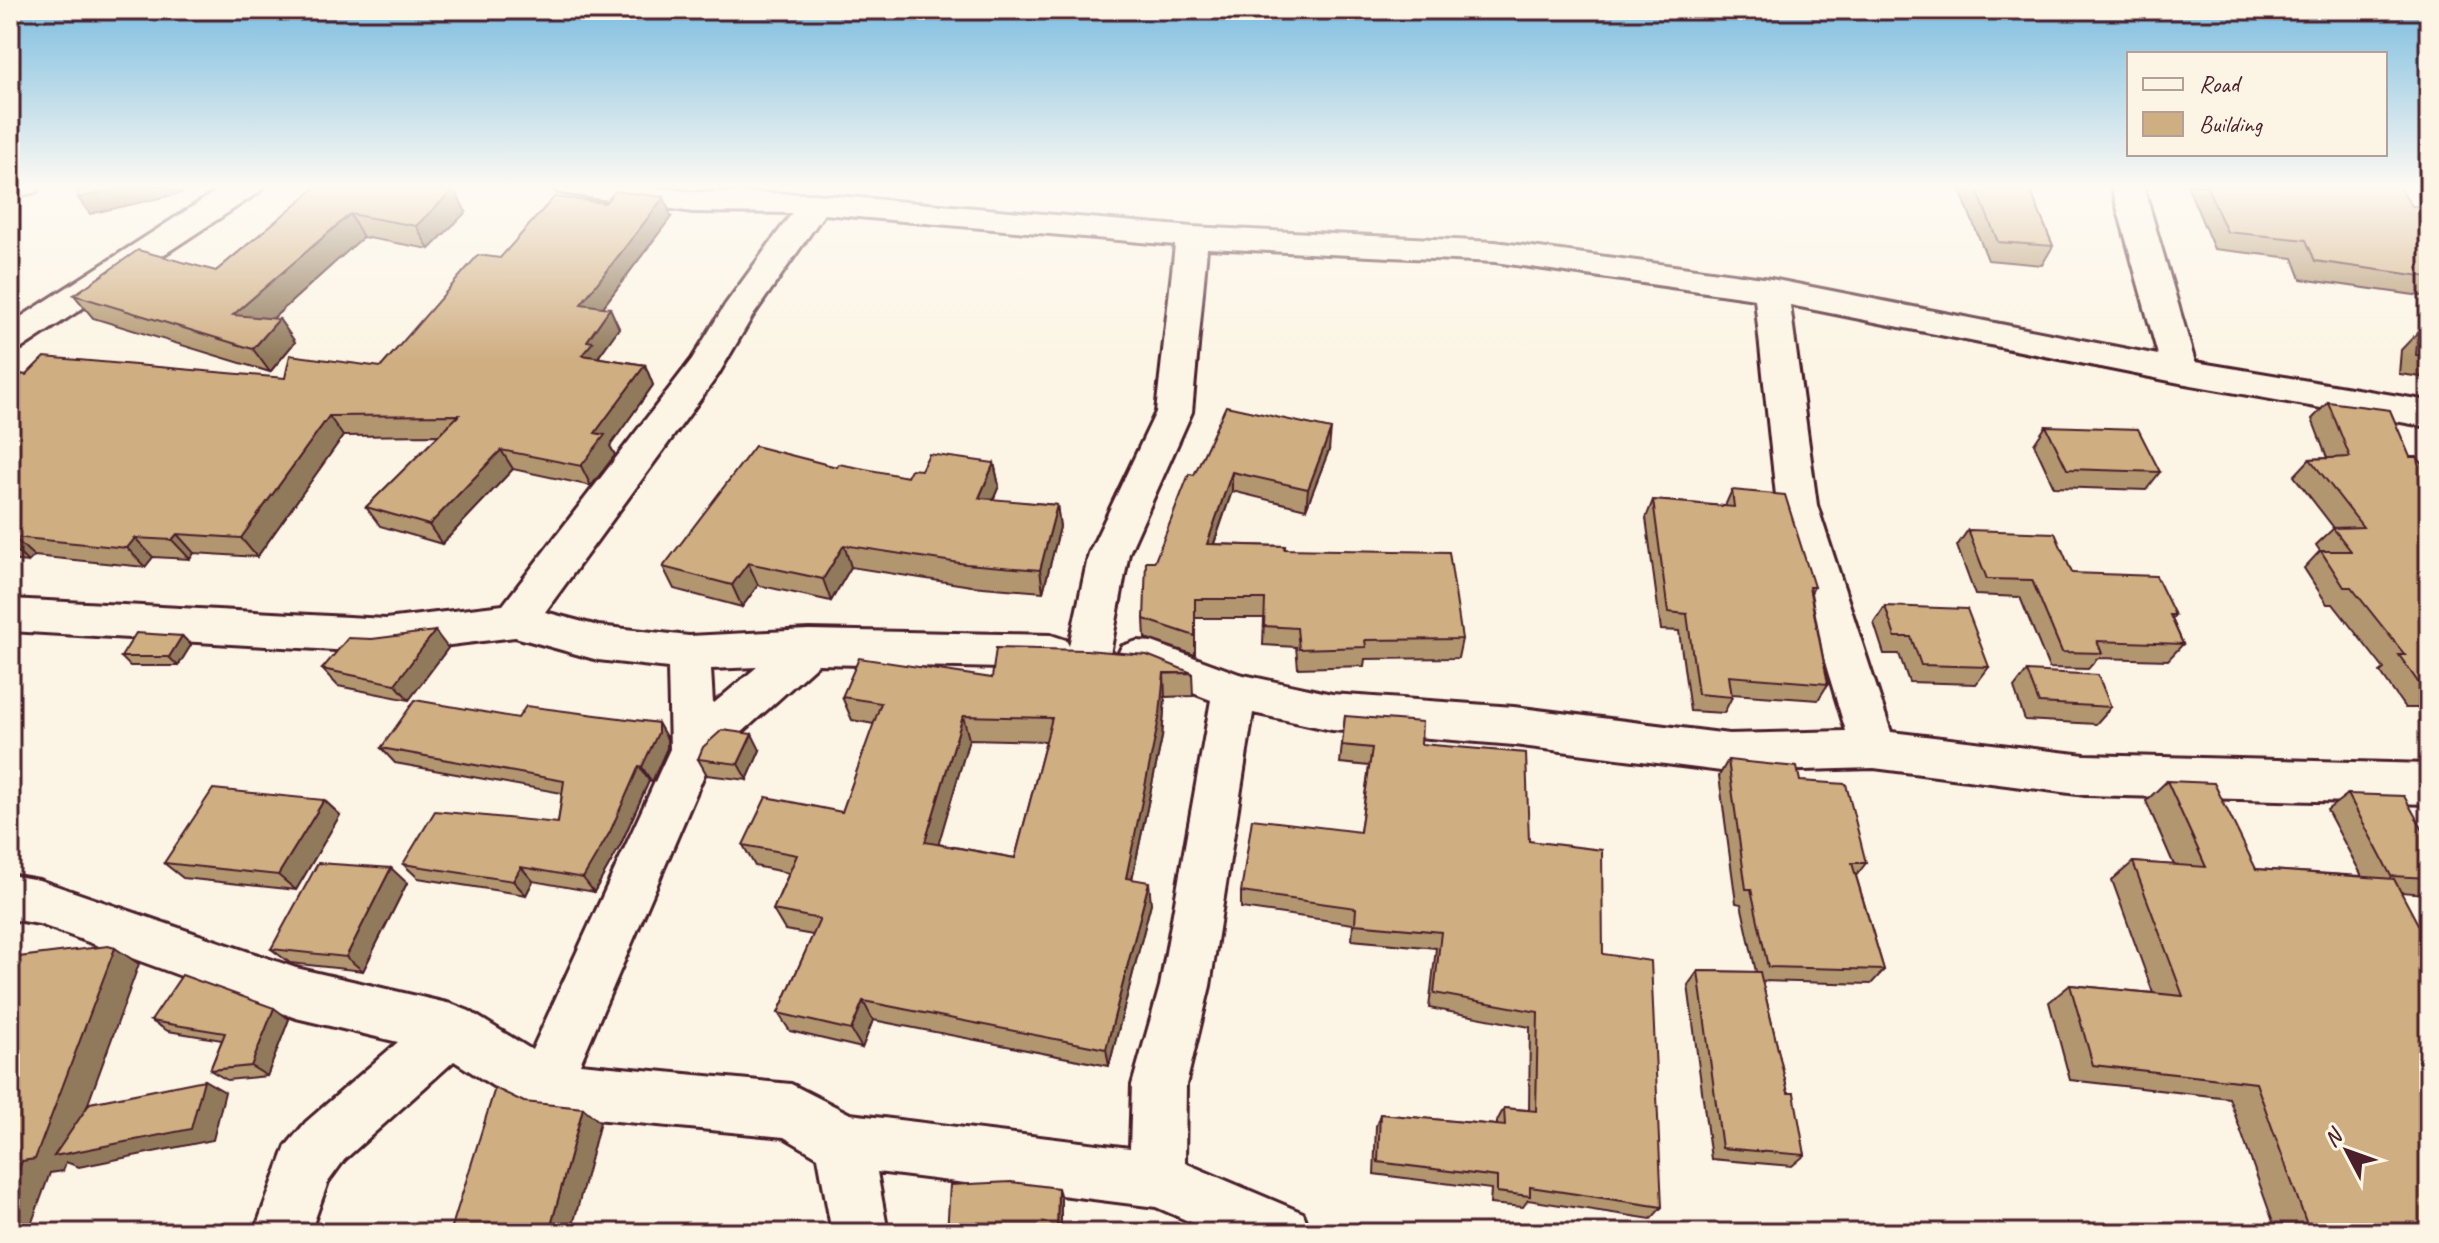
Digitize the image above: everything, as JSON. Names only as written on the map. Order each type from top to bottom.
[{"type":"street","points":[[10,340],[159,243]]},
{"type":"street","points":[[515,620],[705,367],[737,313],[787,243]]},
{"type":"street","points":[[1089,654],[1109,553],[1174,412],[1191,243]]},
{"type":"street","points":[[1313,243],[1495,252],[1771,290],[2180,371],[2429,414]]},
{"type":"street","points":[[2144,243],[2180,371]]},
{"type":"street","points":[[1771,290],[1797,505],[1874,749]]},
{"type":"street","points":[[10,615],[386,636],[515,620],[598,643],[689,653],[809,647],[1089,654],[1152,659],[1235,691],[1332,712],[1514,726],[1729,753],[1874,749],[2085,775],[2429,784]]},
{"type":"street","points":[[543,1087],[693,749],[809,647]]},
{"type":"street","points":[[689,653],[693,749]]},
{"type":"street","points":[[1157,1179],[1159,1085],[1185,986],[1235,691]]},
{"type":"street","points":[[10,897],[39,902],[296,993],[451,1029],[543,1087],[791,1111],[843,1141],[1157,1179],[1283,1233]]},
{"type":"street","points":[[282,1233],[306,1166],[325,1141],[451,1029]]},
{"type":"street","points":[[843,1141],[860,1233]]},
{"type":"building","points":[[250,243],[316,243],[233,315],[279,319],[253,349],[74,295],[138,250],[216,271]]},
{"type":"building","points":[[513,243],[628,243],[581,304],[610,308],[587,341],[593,342],[582,355],[645,365],[595,433],[605,435],[581,466],[501,450],[429,525],[366,507],[459,415],[329,416],[241,538],[177,534],[172,540],[135,538],[127,548],[13,537],[10,541],[10,473],[16,467],[10,466],[10,373],[26,375],[44,357],[285,378],[290,355],[381,367],[478,255],[500,258]]},
{"type":"building","points":[[2012,243],[2052,243],[2053,246]]},
{"type":"building","points":[[2307,243],[2429,243],[2429,277],[2315,261]]},
{"type":"building","points":[[2418,332],[2429,332],[2429,357],[2416,355]]},
{"type":"building","points":[[2328,402],[2390,410],[2410,457],[2417,457],[2425,467],[2429,466],[2429,692],[2425,692],[2399,655],[2405,655],[2351,587],[2344,587],[2321,551],[2351,551],[2333,528],[2363,527],[2310,459],[2350,457]]},
{"type":"building","points":[[1226,406],[1331,429],[1308,489],[1232,472],[1207,544],[1285,546],[1284,549],[1449,552],[1462,639],[1365,640],[1366,647],[1299,649],[1297,628],[1264,626],[1265,599],[1195,599],[1195,636],[1144,619],[1146,561],[1155,561],[1189,474],[1194,475]]},
{"type":"building","points":[[2046,426],[2138,429],[2160,472],[2067,469]]},
{"type":"building","points":[[755,446],[837,467],[839,464],[907,477],[911,469],[921,470],[929,454],[994,463],[979,498],[1057,505],[1040,570],[966,564],[844,545],[823,579],[748,563],[732,585],[663,567]]},
{"type":"building","points":[[1732,490],[1785,495],[1814,587],[1809,587],[1828,684],[1729,676],[1732,697],[1698,694],[1687,614],[1668,612],[1653,500],[1734,507]]},
{"type":"building","points":[[1968,530],[2055,533],[2072,573],[2156,576],[2175,615],[2170,615],[2183,644],[2097,641],[2102,653],[2062,652],[2032,580],[1987,579]]},
{"type":"building","points":[[1885,606],[1967,609],[1989,667],[1921,665],[1911,637],[1895,637]]},
{"type":"building","points":[[435,631],[395,684],[322,669],[348,638],[372,639]]},
{"type":"building","points":[[136,633],[182,636],[169,657],[121,657]]},
{"type":"building","points":[[996,648],[1147,655],[1192,673],[1164,673],[1160,714],[1126,878],[1149,882],[1106,1049],[863,1001],[851,1030],[778,1013],[820,919],[773,910],[797,855],[743,845],[766,797],[842,812],[881,703],[842,697],[859,658],[992,678]],"holes":[[[963,716],[1052,718],[1015,858],[925,842]]]},
{"type":"building","points":[[2027,671],[2098,675],[2111,707],[2039,703]]},
{"type":"building","points":[[415,700],[518,718],[526,706],[658,723],[658,733],[642,767],[639,766],[610,832],[583,878],[521,867],[513,881],[403,864],[435,811],[558,823],[564,781],[381,748]]},
{"type":"building","points":[[1345,716],[1422,722],[1421,744],[1526,753],[1529,841],[1602,850],[1603,954],[1651,961],[1662,1207],[1530,1187],[1530,1196],[1497,1192],[1497,1177],[1378,1162],[1380,1114],[1505,1126],[1504,1108],[1536,1111],[1538,1012],[1434,993],[1441,932],[1355,924],[1356,908],[1241,892],[1252,819],[1360,832],[1372,748],[1342,745]]},
{"type":"building","points":[[722,730],[752,734],[738,764],[698,759],[703,747]]},
{"type":"building","points":[[1728,760],[1797,767],[1800,781],[1846,784],[1866,863],[1852,863],[1884,970],[1768,967],[1751,889],[1746,889]]},
{"type":"building","points":[[2167,781],[2214,783],[2256,869],[2394,879],[2429,945],[2429,1233],[2309,1230],[2256,1083],[2093,1065],[2070,985],[2183,996],[2133,862],[2206,867]]},
{"type":"building","points":[[213,789],[324,800],[278,875],[164,863]]},
{"type":"building","points":[[2348,794],[2404,796],[2429,841],[2429,878],[2391,876]]},
{"type":"building","points":[[318,863],[391,868],[346,957],[271,949]]},
{"type":"building","points":[[108,946],[115,948],[35,1159],[22,1161],[10,1192],[10,979],[19,957]]},
{"type":"building","points":[[1698,971],[1760,972],[1788,1093],[1794,1093],[1805,1155],[1722,1148]]},
{"type":"building","points":[[182,975],[274,1008],[251,1066],[210,1070],[225,1033],[151,1021]]},
{"type":"building","points":[[204,1080],[191,1129],[54,1156],[90,1103]]},
{"type":"building","points":[[495,1088],[524,1102],[583,1108],[549,1233],[450,1233]]},
{"type":"building","points":[[1011,1182],[1058,1188],[1057,1233],[947,1233],[950,1185]]},
{"type":"building","points":[[1241,1227],[1241,1233],[1156,1233]]}]
